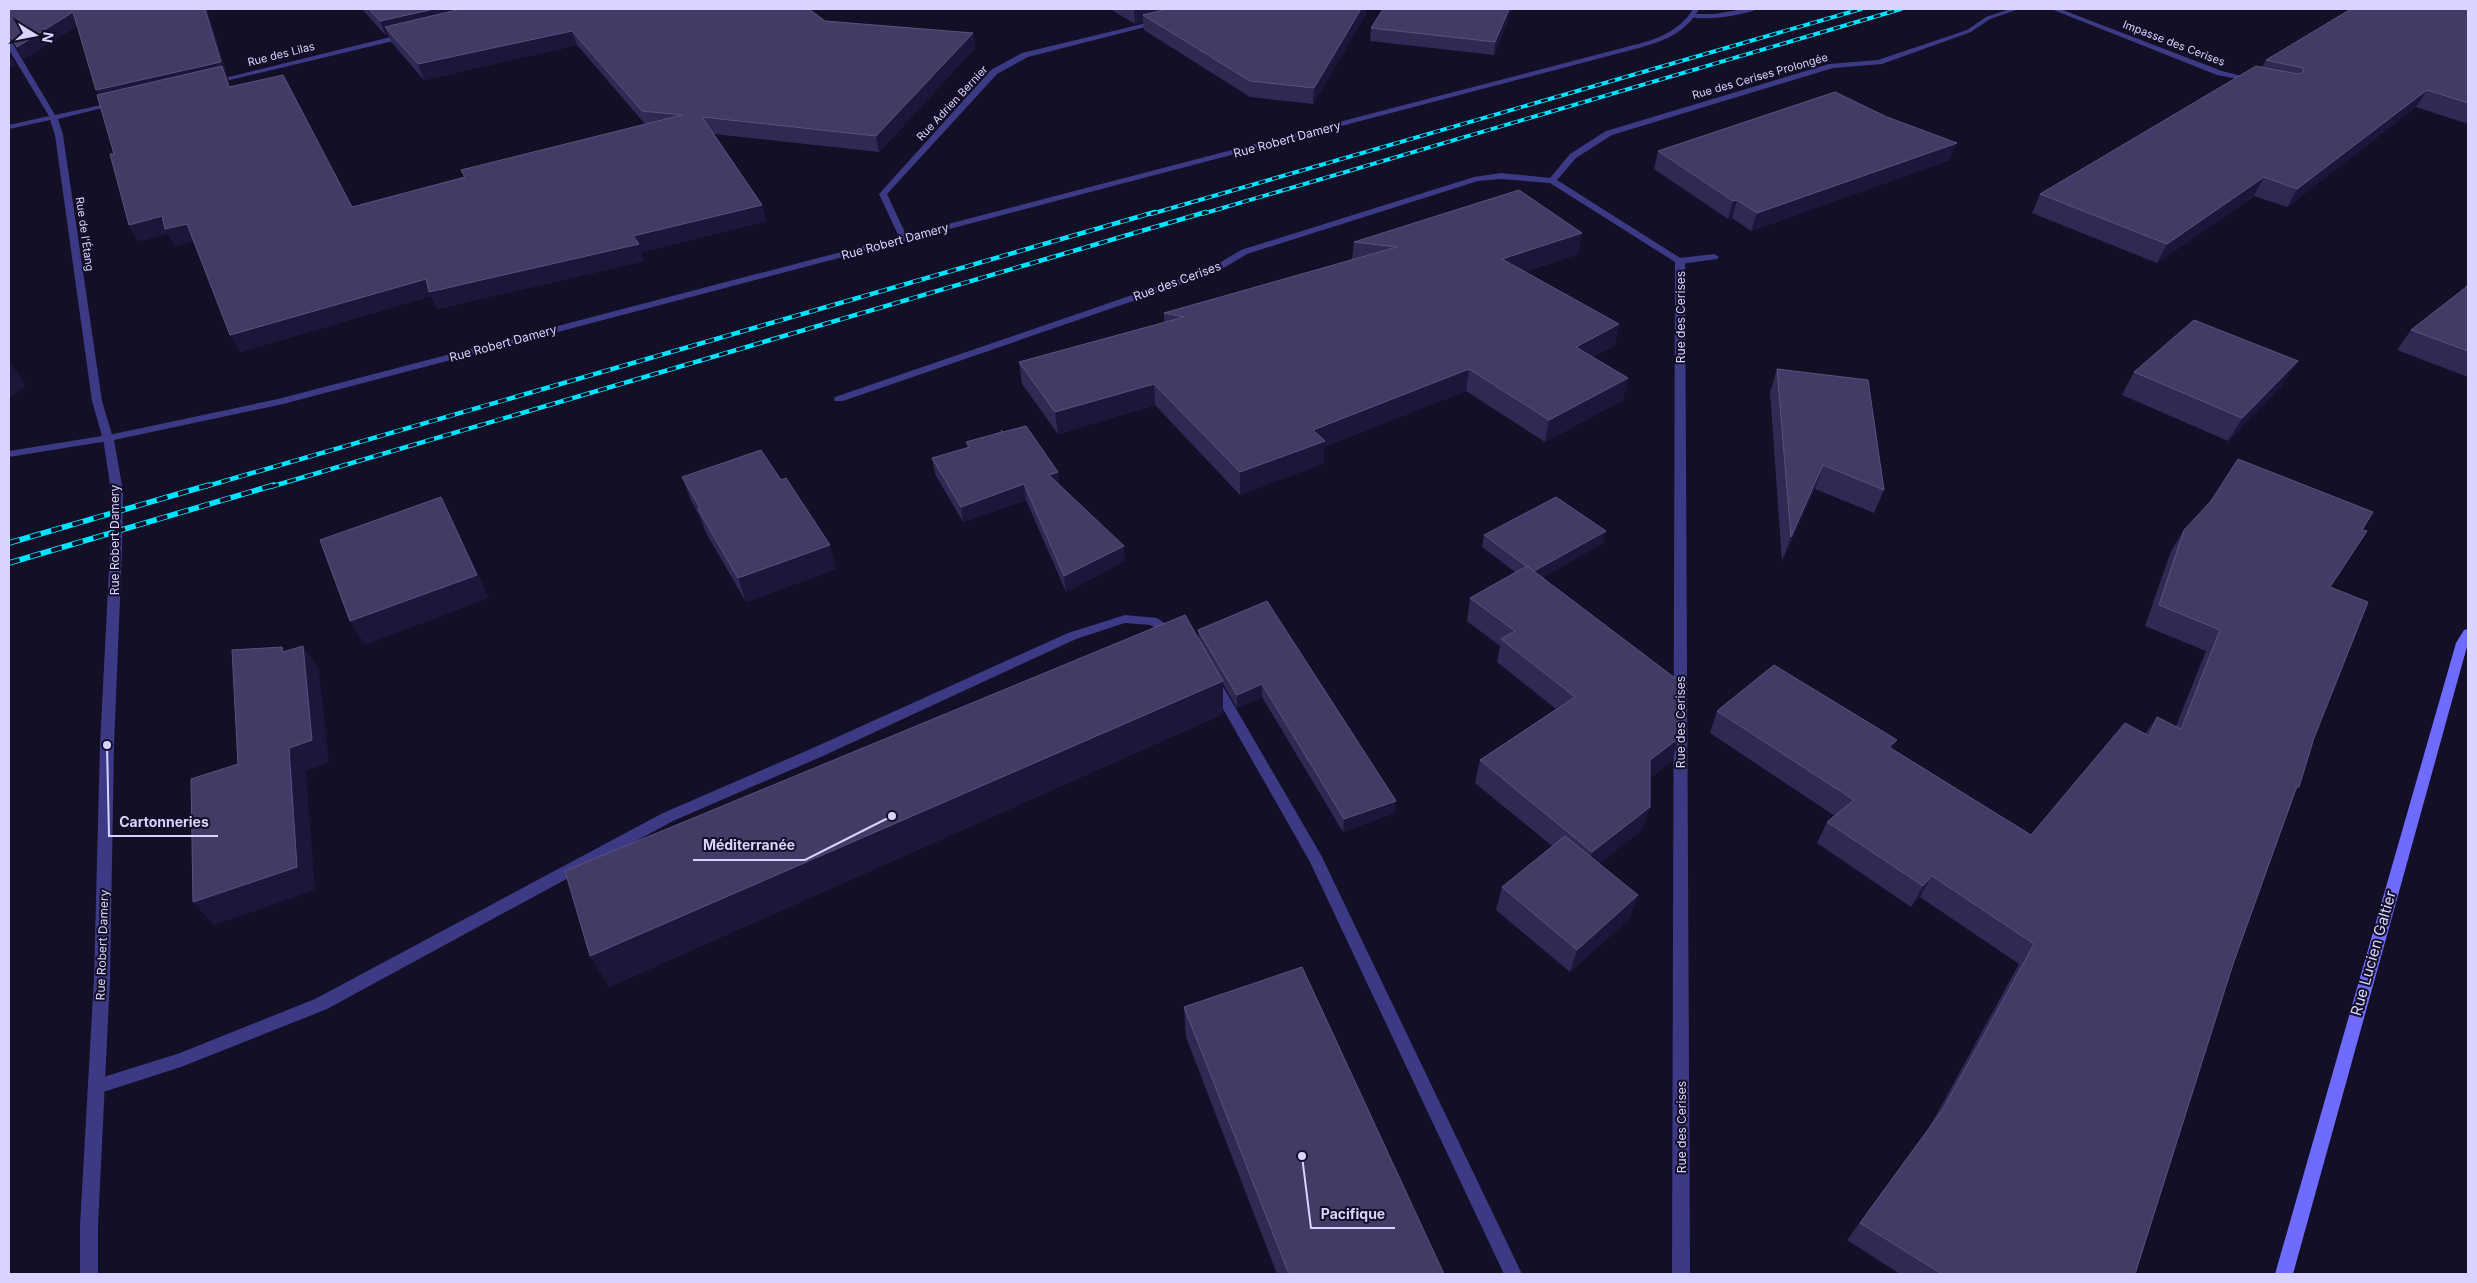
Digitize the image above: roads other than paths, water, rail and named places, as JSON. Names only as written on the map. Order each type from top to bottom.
[{"type":"main road","name":"Rue Lucien Galtier","points":[[2284,1274],[2307,1186],[2459,653],[2468,633]]},
{"type":"street","points":[[1694,12],[1714,16],[1754,9]]},
{"type":"street","name":"Rue des Cerises Prolongée","points":[[1552,180],[1573,156],[1609,133],[1832,66],[1879,62],[1969,31],[1988,18],[2016,9]]},
{"type":"street","name":"Impasse des Cerises","points":[[2054,9],[2220,73],[2263,82]]},
{"type":"street","name":"Rue Robert Damery","points":[[89,1274],[89,1226],[97,1086],[116,550],[117,491],[108,438],[279,402],[1627,49],[1655,41],[1676,31],[1694,12]]},
{"type":"street","name":"Rue Adrien Bernier","points":[[904,239],[884,194],[994,72],[1025,55],[1168,20]]},
{"type":"street","name":"Rue des Lilas","points":[[206,84],[418,32]]},
{"type":"street","name":"Rue de l'Étang","points":[[9,44],[53,117],[59,135],[97,401],[108,438]]},
{"type":"street","points":[[9,127],[120,103]]},
{"type":"street","name":"Rue des Cerises","points":[[839,399],[1214,270],[1244,252],[1477,179],[1501,176],[1552,180],[1680,261],[1681,1274]]},
{"type":"street","points":[[1680,261],[1714,257]]},
{"type":"street","points":[[9,454],[108,438]]},
{"type":"street","points":[[97,1086],[181,1060],[321,1004],[668,817],[818,752],[1072,636],[1125,618],[1153,621],[1191,643]]},
{"type":"street","points":[[1210,676],[1316,860],[1513,1274]]},
{"type":"railway","points":[[1151,214],[1861,9]]},
{"type":"railway","points":[[1202,214],[1901,9]]},
{"type":"railway","points":[[204,487],[1155,212]]},
{"type":"railway","points":[[270,487],[1206,212]]},
{"type":"railway","points":[[9,543],[209,485]]},
{"type":"railway","points":[[9,563],[274,485]]},
{"type":"place","name":"Cartonneries","points":[[107,745]]},
{"type":"place","name":"Méditerranée","points":[[892,816]]},
{"type":"place","name":"Pacifique","points":[[1302,1156]]}]
